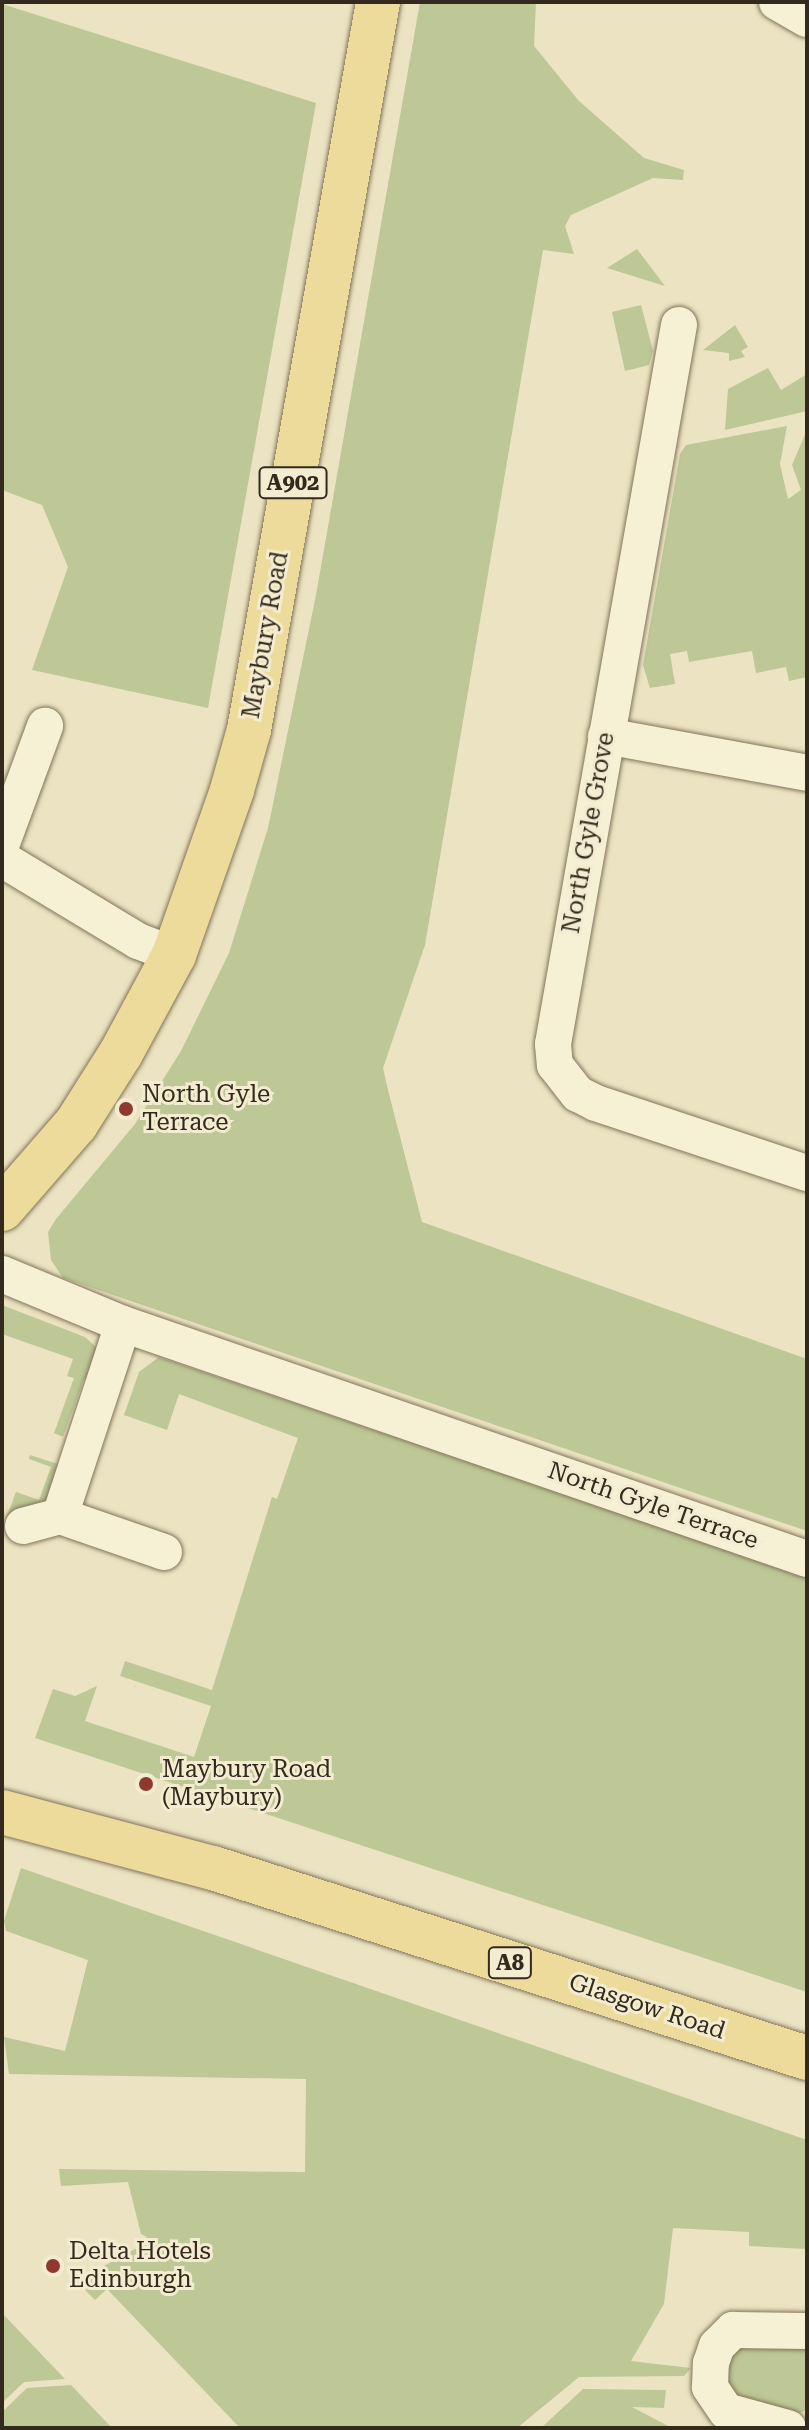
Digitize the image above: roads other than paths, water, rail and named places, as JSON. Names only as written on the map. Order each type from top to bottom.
[{"type":"main road","name":"Maybury Road","points":[[2,1209],[76,1124],[174,955],[249,730],[378,2]]},
{"type":"main road","name":"Glasgow Road","points":[[2,1783],[213,1868]]},
{"type":"main road","name":"Glasgow Road","points":[[2,1812],[213,1868],[807,2058]]},
{"type":"street","points":[[777,2],[807,19]]},
{"type":"street","name":"North Gyle Grove","points":[[679,325],[553,1044],[555,1065],[578,1094],[596,1103],[807,1173]]},
{"type":"street","points":[[2,843],[45,726]]},
{"type":"street","points":[[606,736],[807,773]]},
{"type":"street","points":[[2,859],[138,941],[174,955]]},
{"type":"street","name":"North Gyle Terrace","points":[[2,1274],[123,1324],[807,1559]]},
{"type":"street","points":[[60,1516],[123,1324]]},
{"type":"street","points":[[23,1526],[60,1516],[164,1552]]},
{"type":"street","points":[[788,2428],[726,2411],[710,2387],[711,2363],[717,2346],[733,2330],[807,2331]]},
{"type":"place","name":"North Gyle Terrace","points":[[126,1109]]},
{"type":"place","name":"Maybury Road (Maybury)","points":[[146,1784]]},
{"type":"place","name":"Delta Hotels Edinburgh","points":[[53,2266]]}]
